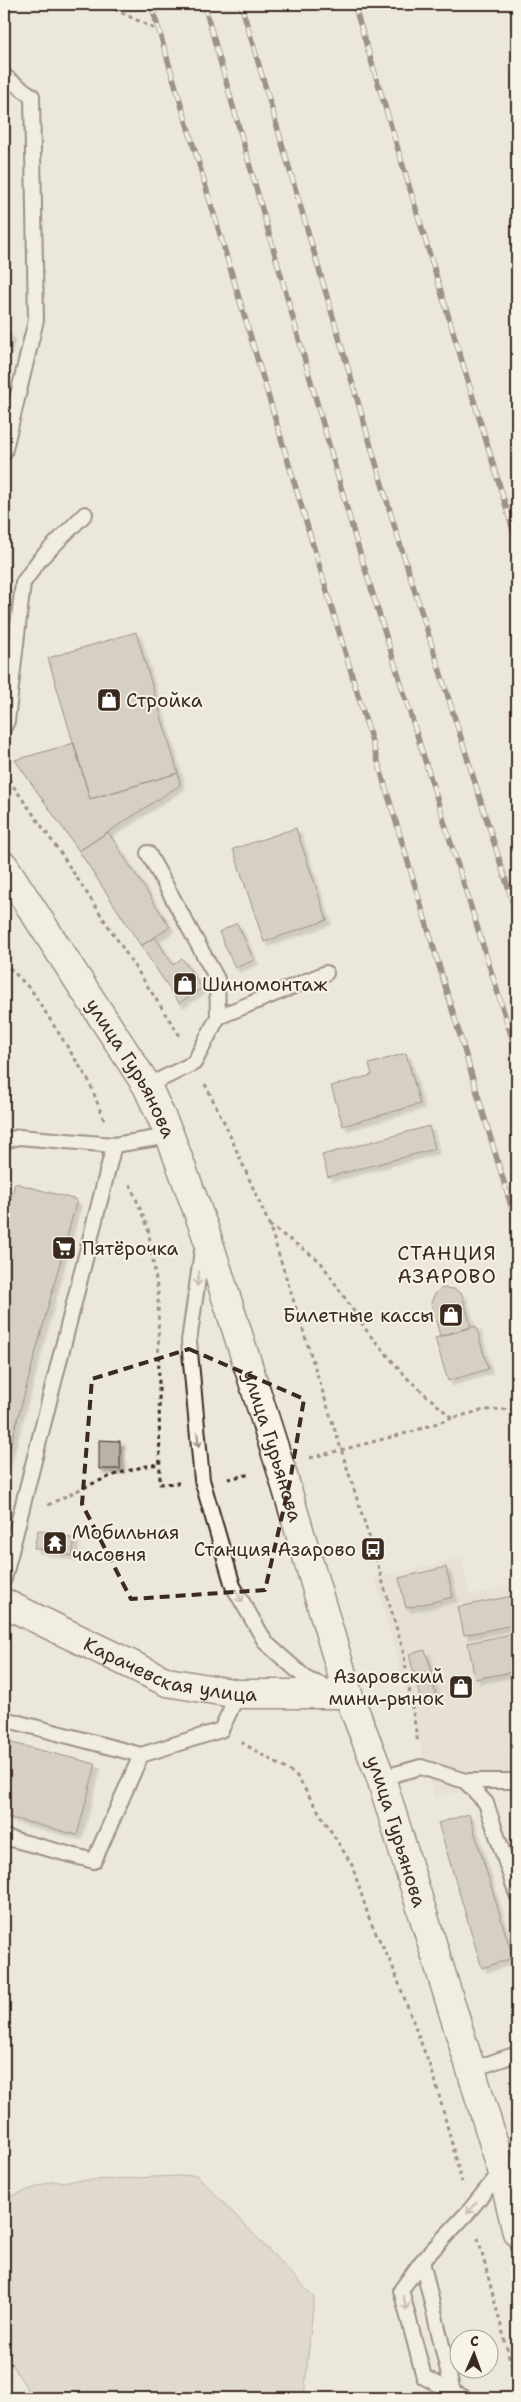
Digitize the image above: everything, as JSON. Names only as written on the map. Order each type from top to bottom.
[{"type":"street","name":"улица Гурьянова","points":[[8,881],[147,1086],[170,1136],[205,1231],[280,1466],[348,1694],[381,1778],[502,2170],[517,2232]]},
{"type":"street","name":"Карачевская улица","points":[[4,1603],[167,1682],[238,1694],[348,1694]]},
{"type":"lane","points":[[4,76],[32,96],[36,320],[4,453]]},
{"type":"lane","points":[[4,727],[7,722],[23,583],[40,560],[85,514]]},
{"type":"lane","points":[[147,1086],[194,1063],[218,1017],[217,979],[148,853]]},
{"type":"lane","points":[[218,1017],[326,973]]},
{"type":"lane","points":[[4,1140],[19,1137],[114,1145],[170,1136]]},
{"type":"lane","points":[[4,1579],[114,1145]]},
{"type":"lane","points":[[205,1231],[188,1341],[202,1480],[233,1586],[266,1643],[308,1680],[348,1694]]},
{"type":"lane","points":[[4,1719],[141,1755],[221,1730],[238,1694]]},
{"type":"lane","points":[[4,1837],[94,1862],[141,1755]]},
{"type":"lane","points":[[381,1778],[421,1767],[465,1781],[517,1781]]},
{"type":"lane","points":[[465,1781],[486,1802],[517,1895]]},
{"type":"lane","points":[[470,2070],[517,2054]]},
{"type":"lane","points":[[459,2395],[424,2377],[402,2290],[422,2261],[470,2210],[502,2170]]},
{"type":"lane","points":[[422,2261],[459,2395]]},
{"type":"path","points":[[109,4],[110,7],[159,31]]},
{"type":"path","points":[[4,773],[60,852],[173,1023],[224,1122],[268,1224],[373,1549],[403,1650],[421,1767]]},
{"type":"path","points":[[4,962],[32,990],[90,1081],[148,1228],[158,1293],[160,1484],[231,1479],[411,1432],[452,1418],[484,1410],[517,1409]]},
{"type":"path","points":[[268,1224],[320,1261],[369,1334],[408,1379],[452,1418]]},
{"type":"path","points":[[19,1521],[95,1481],[139,1467],[160,1464]]},
{"type":"path","points":[[221,1730],[296,1775],[352,1865],[370,1921],[392,1965],[435,2080],[517,2388]]},
{"type":"highlighted area","points":[[189,1349],[304,1399],[290,1481],[265,1590],[131,1599],[82,1504],[92,1379]]},
{"type":"shaded area","name":"Азаровский мини-рынок","points":[[462,1558],[470,1595],[517,1585],[517,1779],[434,1797],[375,1578]]},
{"type":"shaded area","points":[[197,2175],[314,2297],[304,2398],[33,2398],[4,2352],[4,2199],[50,2182]]},
{"type":"building","points":[[4,332],[11,334],[4,359]]},
{"type":"building","name":"Стройка","points":[[136,632],[178,773],[90,799],[48,658]]},
{"type":"building","points":[[74,743],[90,799],[178,773],[180,785],[79,851],[15,760]]},
{"type":"building","points":[[296,828],[327,920],[264,942],[233,849]]},
{"type":"building","points":[[108,832],[170,927],[141,946],[79,851]]},
{"type":"building","points":[[237,923],[254,960],[235,968],[219,932]]},
{"type":"building","points":[[155,937],[173,965],[182,958],[202,988],[179,1003],[141,946]]},
{"type":"building","points":[[406,1053],[420,1104],[343,1126],[331,1086],[372,1075],[369,1064]]},
{"type":"building","points":[[429,1126],[435,1149],[328,1177],[322,1155]]},
{"type":"building","points":[[15,1183],[77,1200],[4,1469],[4,1226]]},
{"type":"building","name":"Билетные кассы","points":[[442,1288],[454,1289],[462,1294],[471,1327],[440,1336],[431,1303],[434,1295]]},
{"type":"building","points":[[476,1326],[488,1369],[448,1381],[435,1338]]},
{"type":"building","points":[[99,1440],[120,1441],[120,1469],[99,1469]]},
{"type":"building","name":"Мобильная часовня","points":[[38,1530],[75,1539],[72,1556],[34,1548]]},
{"type":"building","points":[[446,1567],[453,1597],[406,1608],[399,1578]]},
{"type":"building","points":[[517,1595],[517,1624],[464,1635],[458,1607]]},
{"type":"building","points":[[517,1633],[517,1671],[475,1679],[468,1643]]},
{"type":"building","points":[[425,1650],[434,1677],[431,1677],[437,1699],[421,1702],[409,1654]]},
{"type":"building","points":[[4,1741],[96,1764],[77,1835],[4,1816]]},
{"type":"building","points":[[469,1814],[513,1958],[482,1968],[438,1823]]},
{"type":"railway","points":[[151,4],[517,1226]]},
{"type":"railway","points":[[204,4],[355,537],[517,1054]]},
{"type":"railway","points":[[241,4],[395,528],[517,916]]},
{"type":"railway","points":[[354,4],[517,543]]},
{"type":"place","name":"Стройка","points":[[109,700]]},
{"type":"place","name":"Шиномонтаж","points":[[185,984]]},
{"type":"place","name":"Пятёрочка","points":[[64,1248]]},
{"type":"place","name":"Билетные кассы","points":[[451,1315]]},
{"type":"place","name":"Мобильная часовня","points":[[55,1543]]},
{"type":"place","name":"Станция Азарово","points":[[373,1549]]},
{"type":"place","name":"Азаровский мини-рынок","points":[[461,1687]]},
{"type":"district","name":"СТАНЦИЯ АЗАРОВО","points":[[447,1264]]}]
